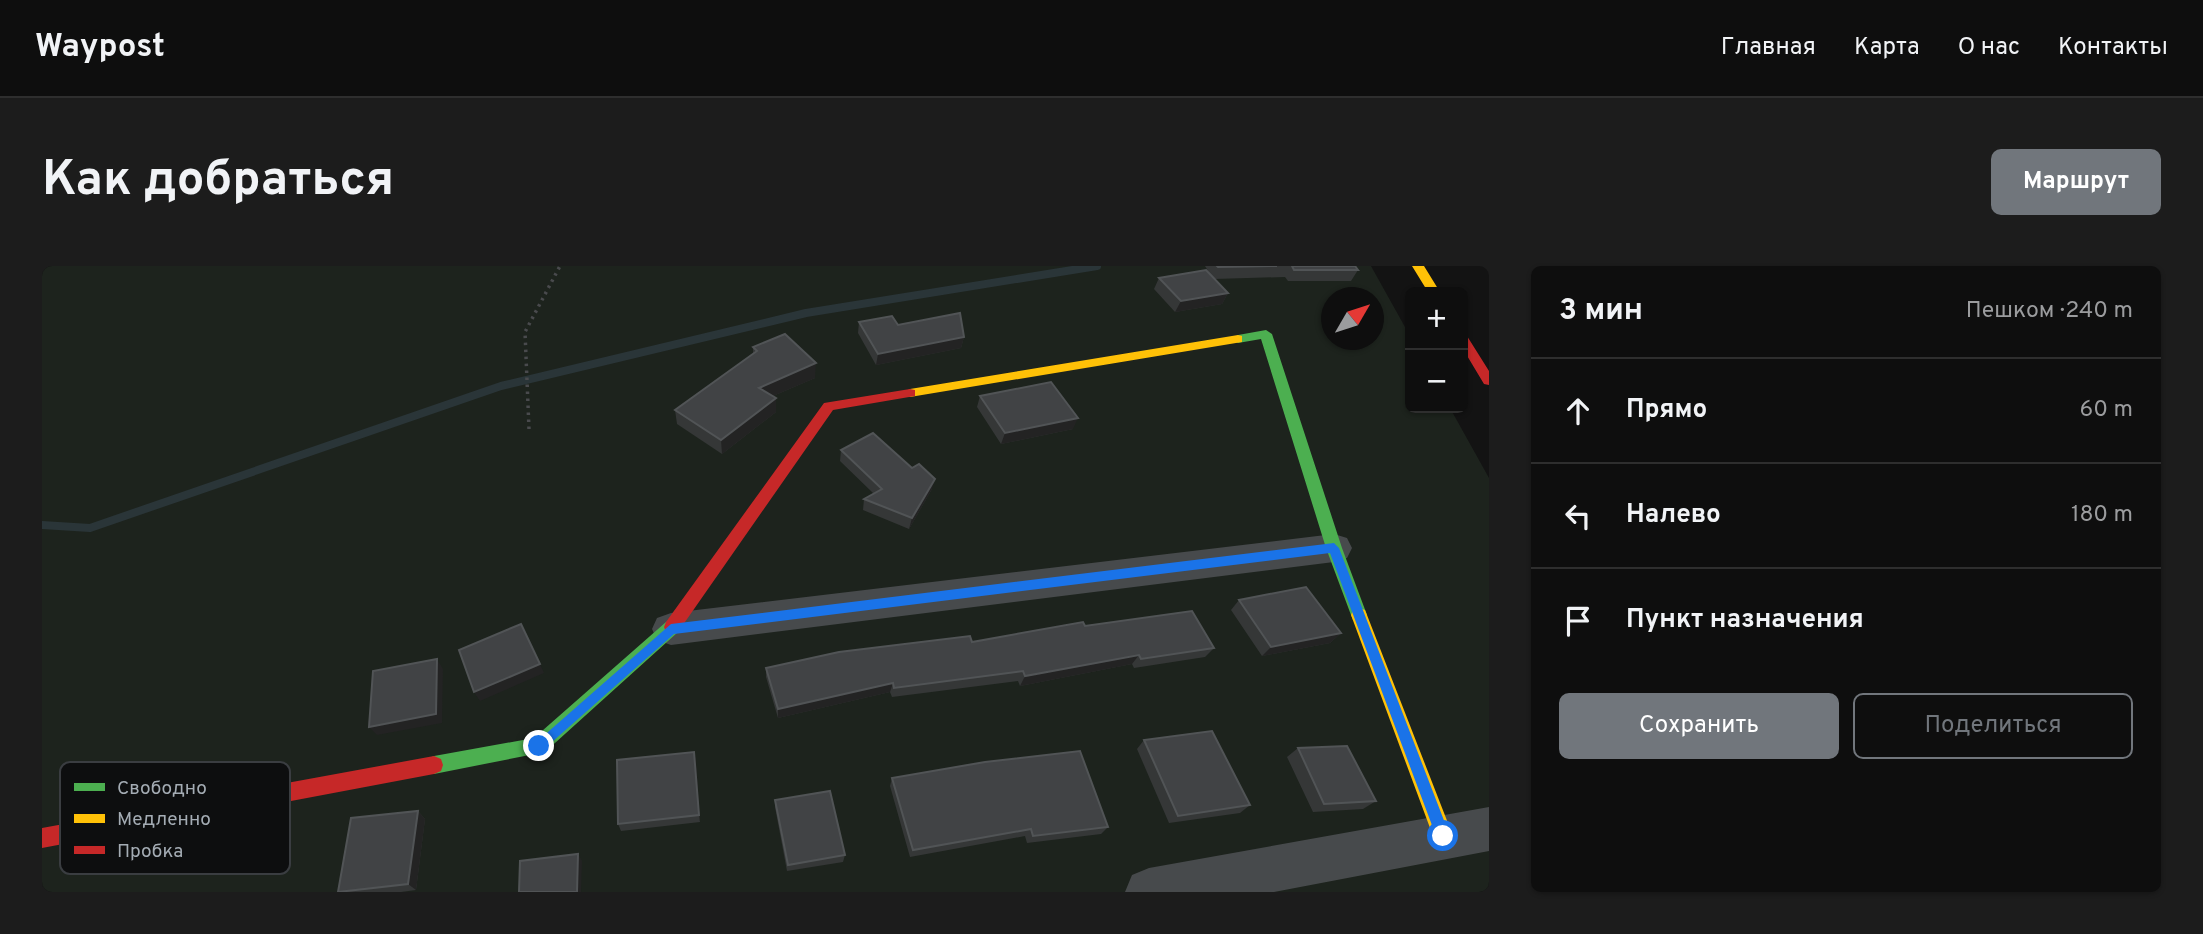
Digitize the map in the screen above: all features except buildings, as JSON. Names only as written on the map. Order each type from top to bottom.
[{"type":"street","points":[[1418,266],[1431,287]]},
{"type":"street","points":[[290,792],[539,746],[671,629],[829,407],[1266,334],[1334,548],[1443,836]]},
{"type":"street","points":[[1468,347],[1489,381]]},
{"type":"street","points":[[671,629],[1334,548]]},
{"type":"street","points":[[1149,892],[1489,828]]},
{"type":"street","points":[[42,838],[60,835]]},
{"type":"path","points":[[529,429],[525,332],[560,266]]},
{"type":"shaded area","points":[[42,266],[1371,266],[1383,287],[1321,287],[1321,350],[1384,350],[1384,289],[1405,327],[1405,413],[1453,413],[1489,478],[1489,892],[42,892]]},
{"type":"waterway","points":[[42,525],[90,528],[501,386],[806,313],[1097,266]]},
{"type":"traffic: fast","points":[[1238,339],[1266,334],[1334,548],[1359,615]]},
{"type":"traffic: fast","points":[[434,765],[539,746],[672,627]]},
{"type":"traffic: slow","points":[[1418,266],[1431,287]]},
{"type":"traffic: slow","points":[[910,393],[1238,339]]},
{"type":"traffic: slow","points":[[1359,615],[1443,836]]},
{"type":"traffic: jam","points":[[1468,347],[1489,381]]},
{"type":"traffic: jam","points":[[672,627],[829,406],[910,393]]},
{"type":"traffic: jam","points":[[290,792],[434,765]]},
{"type":"traffic: jam","points":[[42,838],[60,835]]},
{"type":"route","points":[[539,746],[671,629],[1334,548],[1443,836]]}]
